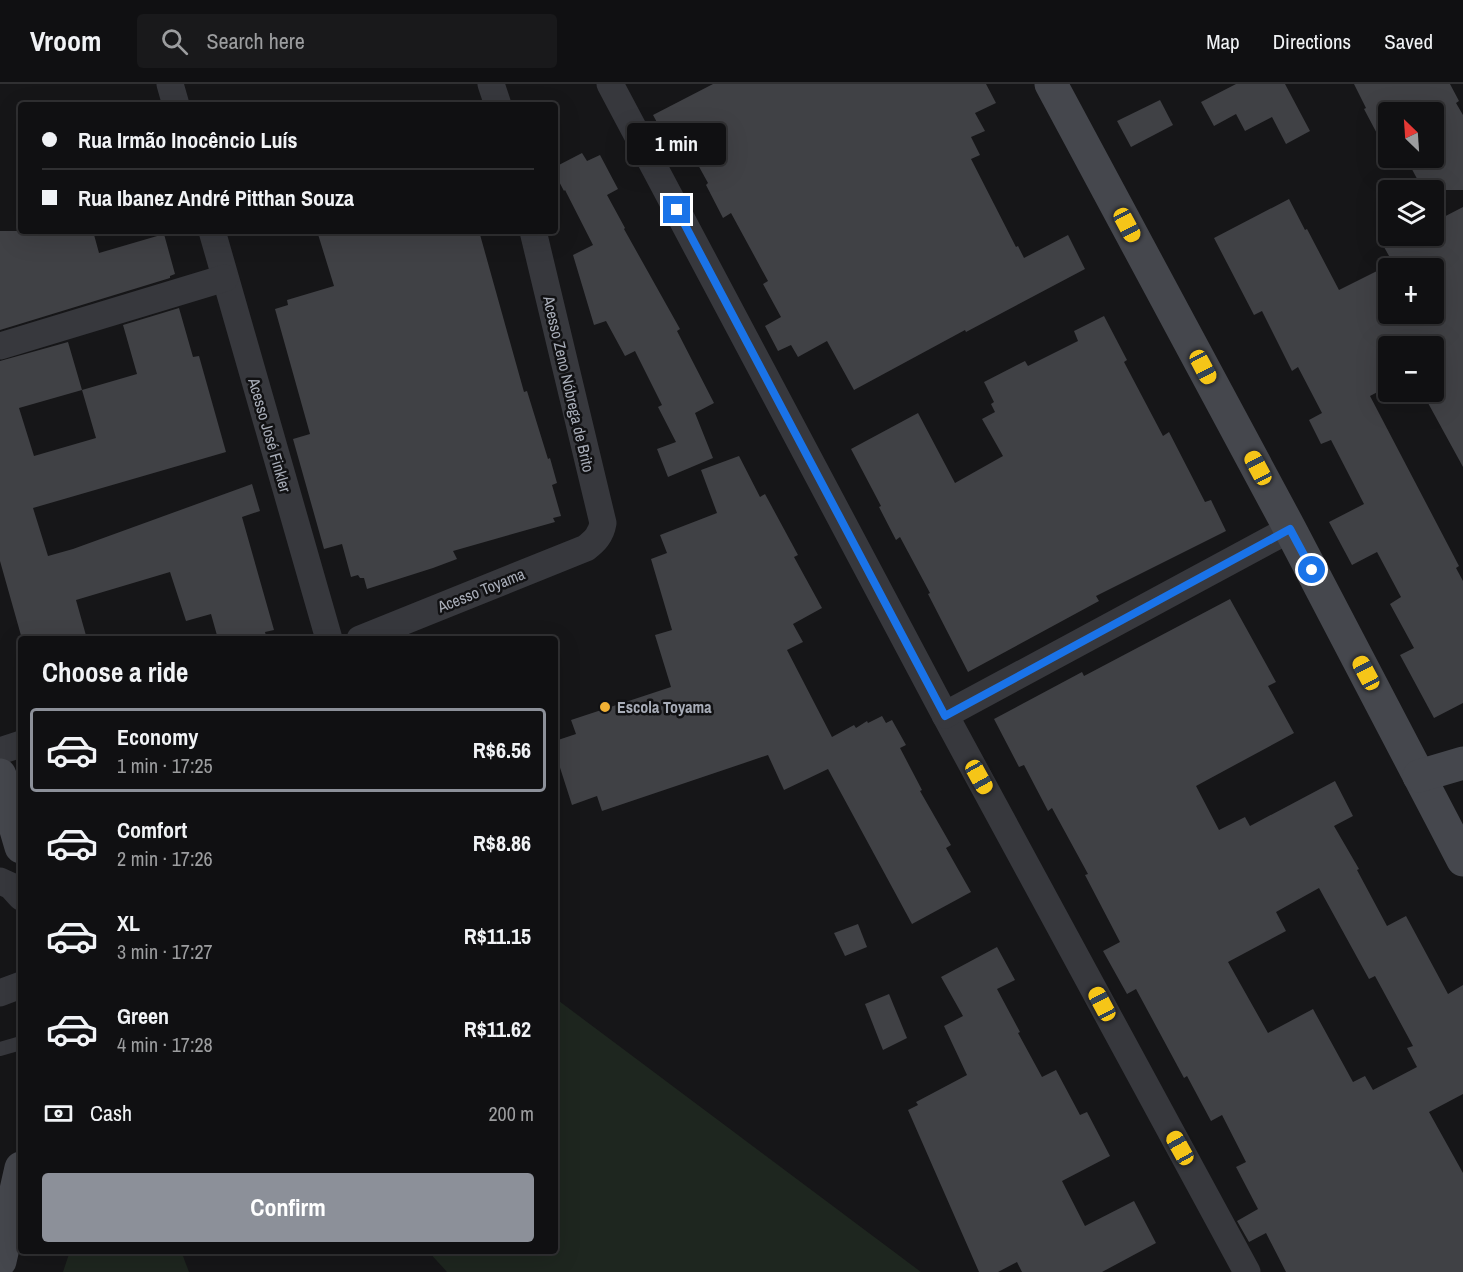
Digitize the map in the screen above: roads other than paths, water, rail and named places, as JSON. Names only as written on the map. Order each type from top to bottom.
[{"type":"street","points":[[170,84],[175,102]]},
{"type":"street","points":[[491,84],[497,102]]},
{"type":"street","points":[[610,84],[945,716],[1247,1272]]},
{"type":"street","points":[[1051,84],[1290,529],[1463,860]]},
{"type":"street","name":"Acesso José Finkler","points":[[213,234],[328,636]]},
{"type":"street","name":"Acesso Zeno Nóbrega de Brito","points":[[534,234],[603,523],[599,536]]},
{"type":"street","points":[[0,346],[225,278]]},
{"type":"street","points":[[945,716],[1290,529]]},
{"type":"street","name":"Acesso Toyama","points":[[367,636],[586,548],[599,536]]},
{"type":"street","points":[[0,751],[18,745]]},
{"type":"street","points":[[1419,776],[1463,763]]},
{"type":"street","points":[[0,775],[18,837]]},
{"type":"street","points":[[0,881],[11,886],[18,894]]},
{"type":"street","points":[[0,993],[18,986]]},
{"type":"street","points":[[0,1261],[18,1181]]},
{"type":"lane","points":[[0,1049],[18,1044]]},
{"type":"place","name":"Escola Toyama","points":[[605,707]]}]
